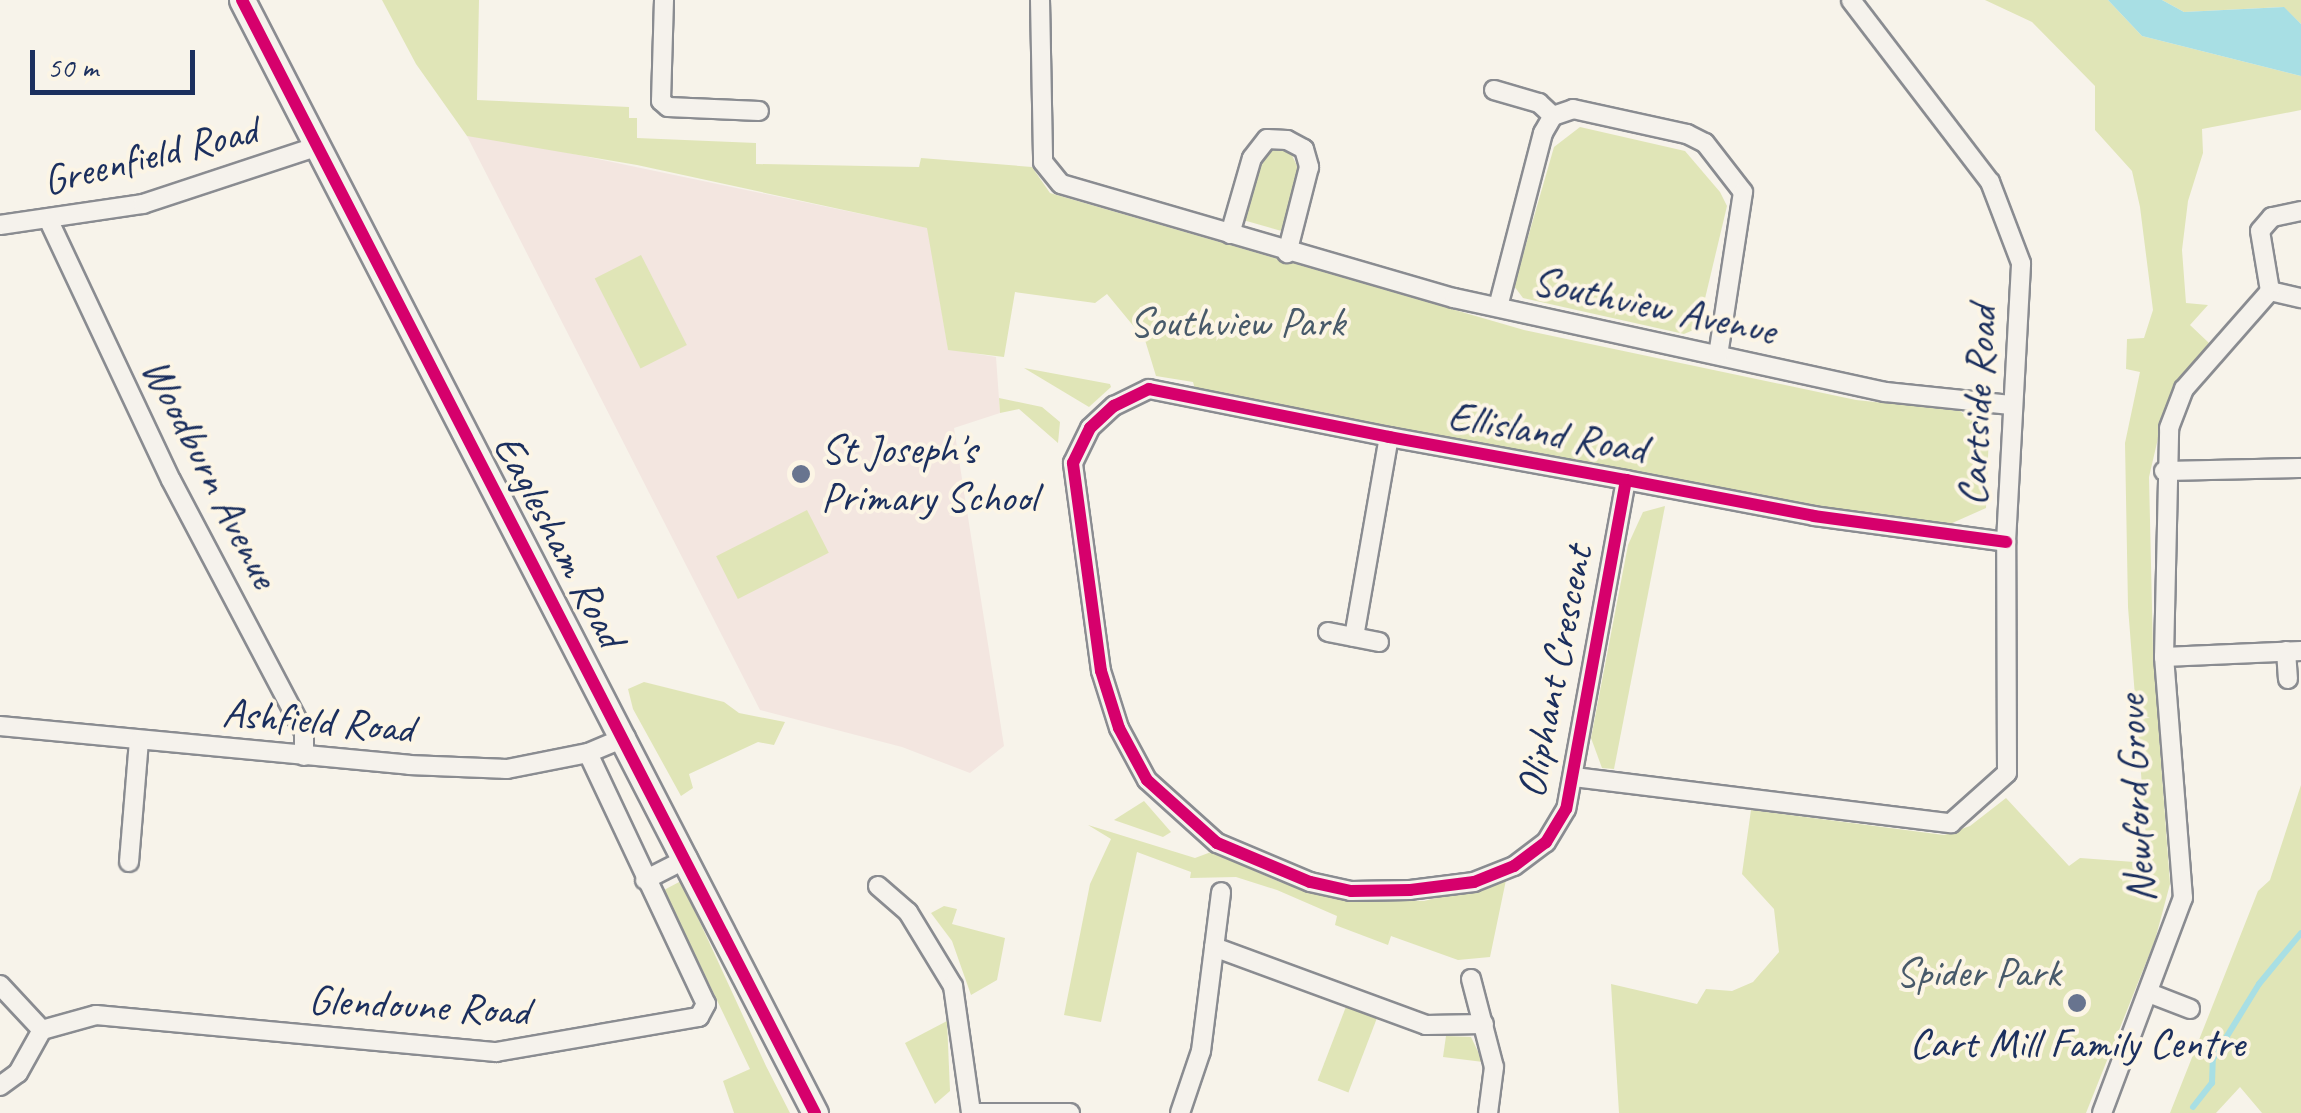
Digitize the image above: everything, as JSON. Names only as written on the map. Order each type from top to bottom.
[{"type":"main road","name":"Eaglesham Road","points":[[242,0],[626,736],[815,1113]]},
{"type":"street","points":[[664,0],[661,101],[668,107],[759,111]]},
{"type":"street","name":"Southview Avenue","points":[[1040,0],[1043,162],[1061,184],[1287,253],[1498,307],[1886,392],[2011,405]]},
{"type":"street","name":"Cartside Road","points":[[1574,776],[1939,822],[1961,819],[2000,784],[2011,749],[2006,542],[2021,263],[2001,202],[1851,0]]},
{"type":"street","points":[[1494,90],[1540,103],[1553,116]]},
{"type":"street","points":[[1553,116],[1573,109],[1688,134],[1734,177],[1745,206],[1718,355]]},
{"type":"street","points":[[1498,307],[1553,116]]},
{"type":"street","points":[[1230,234],[1252,158],[1267,139],[1288,140],[1304,148],[1309,167],[1287,253]]},
{"type":"street","name":"Greenfield Road","points":[[0,225],[49,221],[176,195],[315,146]]},
{"type":"street","points":[[2301,212],[2272,217],[2260,231],[2270,290],[2301,298]]},
{"type":"street","name":"Woodburn Avenue","points":[[49,221],[172,480],[304,732],[304,756]]},
{"type":"street","name":"Newford Grove","points":[[2102,1113],[2180,912],[2184,886],[2164,657],[2164,471],[2169,428],[2184,389],[2270,290]]},
{"type":"street","name":"Ellisland Road","points":[[1090,428],[1114,406],[1149,389],[1626,480],[2006,542]]},
{"type":"street","name":"Oliphant Crescent","points":[[1090,428],[1073,463],[1101,671],[1119,728],[1147,780],[1217,842],[1280,874],[1350,891],[1474,882],[1514,866],[1546,842],[1566,809],[1574,776],[1626,480]]},
{"type":"street","points":[[1354,637],[1390,437]]},
{"type":"street","points":[[2164,471],[2301,468]]},
{"type":"street","points":[[1328,632],[1380,642]]},
{"type":"street","name":"Newford Grove","points":[[2164,657],[2293,651],[2288,679]]},
{"type":"street","name":"Ashfield Road","points":[[0,726],[304,756],[507,768],[588,753],[626,736]]},
{"type":"street","points":[[129,862],[139,740]]},
{"type":"street","name":"Glendoune Road","points":[[42,1030],[96,1015],[138,1016],[496,1052],[671,1026],[699,1016],[706,1004],[588,753]]},
{"type":"street","points":[[645,880],[688,858]]},
{"type":"street","points":[[878,886],[908,912],[952,986],[971,1113]]},
{"type":"street","points":[[1180,1113],[1201,1051],[1222,892]]},
{"type":"street","points":[[1214,948],[1426,1025],[1484,1024]]},
{"type":"street","points":[[1471,979],[1494,1068],[1488,1113]]},
{"type":"street","points":[[0,985],[42,1030],[18,1073],[0,1086]]},
{"type":"street","points":[[2149,994],[2190,1009]]},
{"type":"street","points":[[979,1113],[1070,1113]]},
{"type":"shaded area","name":"St Joseph's Primary School","points":[[473,133],[928,228],[948,349],[996,357],[1000,413],[954,428],[1004,746],[970,773],[902,747],[760,710],[467,136]]},
{"type":"green space","name":"Southview Park","points":[[382,0],[479,0],[477,100],[629,107],[629,118],[637,118],[637,138],[756,143],[756,164],[919,167],[921,158],[1032,167],[1050,193],[1524,330],[1856,400],[1960,411],[1989,433],[1986,508],[1950,524],[1818,507],[1195,389],[1193,382],[1156,376],[1145,340],[1107,294],[1095,303],[1015,292],[1004,357],[948,350],[927,228],[637,165],[467,136],[416,64]]},
{"type":"green space","name":"Spider Park","points":[[1985,0],[2108,0],[2142,36],[2301,76],[2301,110],[2202,129],[2203,153],[2188,201],[2182,250],[2186,303],[2208,305],[2190,325],[2209,343],[2163,417],[2149,477],[2153,651],[2170,884],[2155,940],[2086,1113],[1619,1113],[1611,984],[1697,1004],[1706,989],[1732,991],[1753,982],[1779,952],[1774,909],[1742,874],[1751,810],[1944,835],[1970,826],[2006,798],[2069,866],[2080,858],[2148,863],[2128,607],[2125,443],[2140,372],[2126,369],[2127,339],[2144,338],[2153,310],[2140,207],[2132,171],[2095,130],[2095,86],[2032,22]]},
{"type":"green space","points":[[2162,0],[2301,0],[2301,24],[2283,7],[2184,12]]},
{"type":"green space","points":[[1580,127],[1685,151],[1720,192],[1727,206],[1698,328],[1684,334],[1523,298],[1514,286],[1554,147]]},
{"type":"green space","points":[[1288,147],[1300,172],[1285,232],[1243,220],[1259,159],[1270,148]]},
{"type":"green space","points":[[641,255],[687,345],[641,369],[595,279]]},
{"type":"green space","points":[[1024,368],[1110,384],[1111,387],[1089,407]]},
{"type":"green space","points":[[999,398],[1042,407],[1060,422],[1058,443],[1019,409],[1000,413]]},
{"type":"green space","points":[[1665,506],[1614,769],[1602,768],[1591,738],[1628,545],[1643,512]]},
{"type":"green space","points":[[807,510],[829,553],[738,599],[716,556]]},
{"type":"green space","points":[[644,682],[724,702],[739,713],[785,722],[774,745],[758,742],[689,774],[693,788],[681,796],[633,709],[628,689]]},
{"type":"green space","points":[[2301,785],[2301,1113],[2262,1113],[2240,1087],[2216,1113],[2170,1113],[2258,891],[2270,880]]},
{"type":"green space","points":[[1144,801],[1171,832],[1163,837],[1114,820]]},
{"type":"green space","points":[[1088,825],[1195,858],[1211,852],[1280,882],[1351,899],[1424,901],[1506,880],[1490,957],[1458,960],[1391,936],[1388,945],[1335,925],[1337,916],[1277,890],[1236,877],[1190,878],[1191,872],[1137,852],[1101,1022],[1064,1015],[1090,884],[1111,839]]},
{"type":"green space","points":[[681,881],[790,1113],[734,1113],[723,1081],[750,1069],[664,890]]},
{"type":"green space","points":[[944,906],[957,909],[952,924],[1005,938],[997,980],[971,995],[952,941],[931,913]]},
{"type":"green space","points":[[1347,1004],[1378,1016],[1348,1092],[1318,1081]]},
{"type":"green space","points":[[947,1021],[950,1091],[935,1104],[905,1043]]},
{"type":"green space","points":[[1446,1036],[1471,1037],[1483,1062],[1443,1057]]},
{"type":"water","points":[[2108,0],[2162,0],[2184,12],[2284,7],[2301,24],[2301,76],[2142,36]]},
{"type":"waterway","points":[[2193,1107],[2212,1083],[2213,1059],[2259,984],[2301,933]]},
{"type":"cycle path","points":[[242,0],[815,1113]]},
{"type":"cycle path","points":[[1626,480],[1566,809],[1546,842],[1514,866],[1474,882],[1410,890],[1351,891],[1310,882],[1217,843],[1147,780],[1119,728],[1101,671],[1073,463],[1090,428],[1114,406],[1149,389],[1389,437],[1626,480],[1814,516],[2006,542]]},
{"type":"place","name":"St Joseph's Primary School","points":[[801,474]]},
{"type":"place","name":"Cart Mill Family Centre","points":[[2077,1003]]}]
